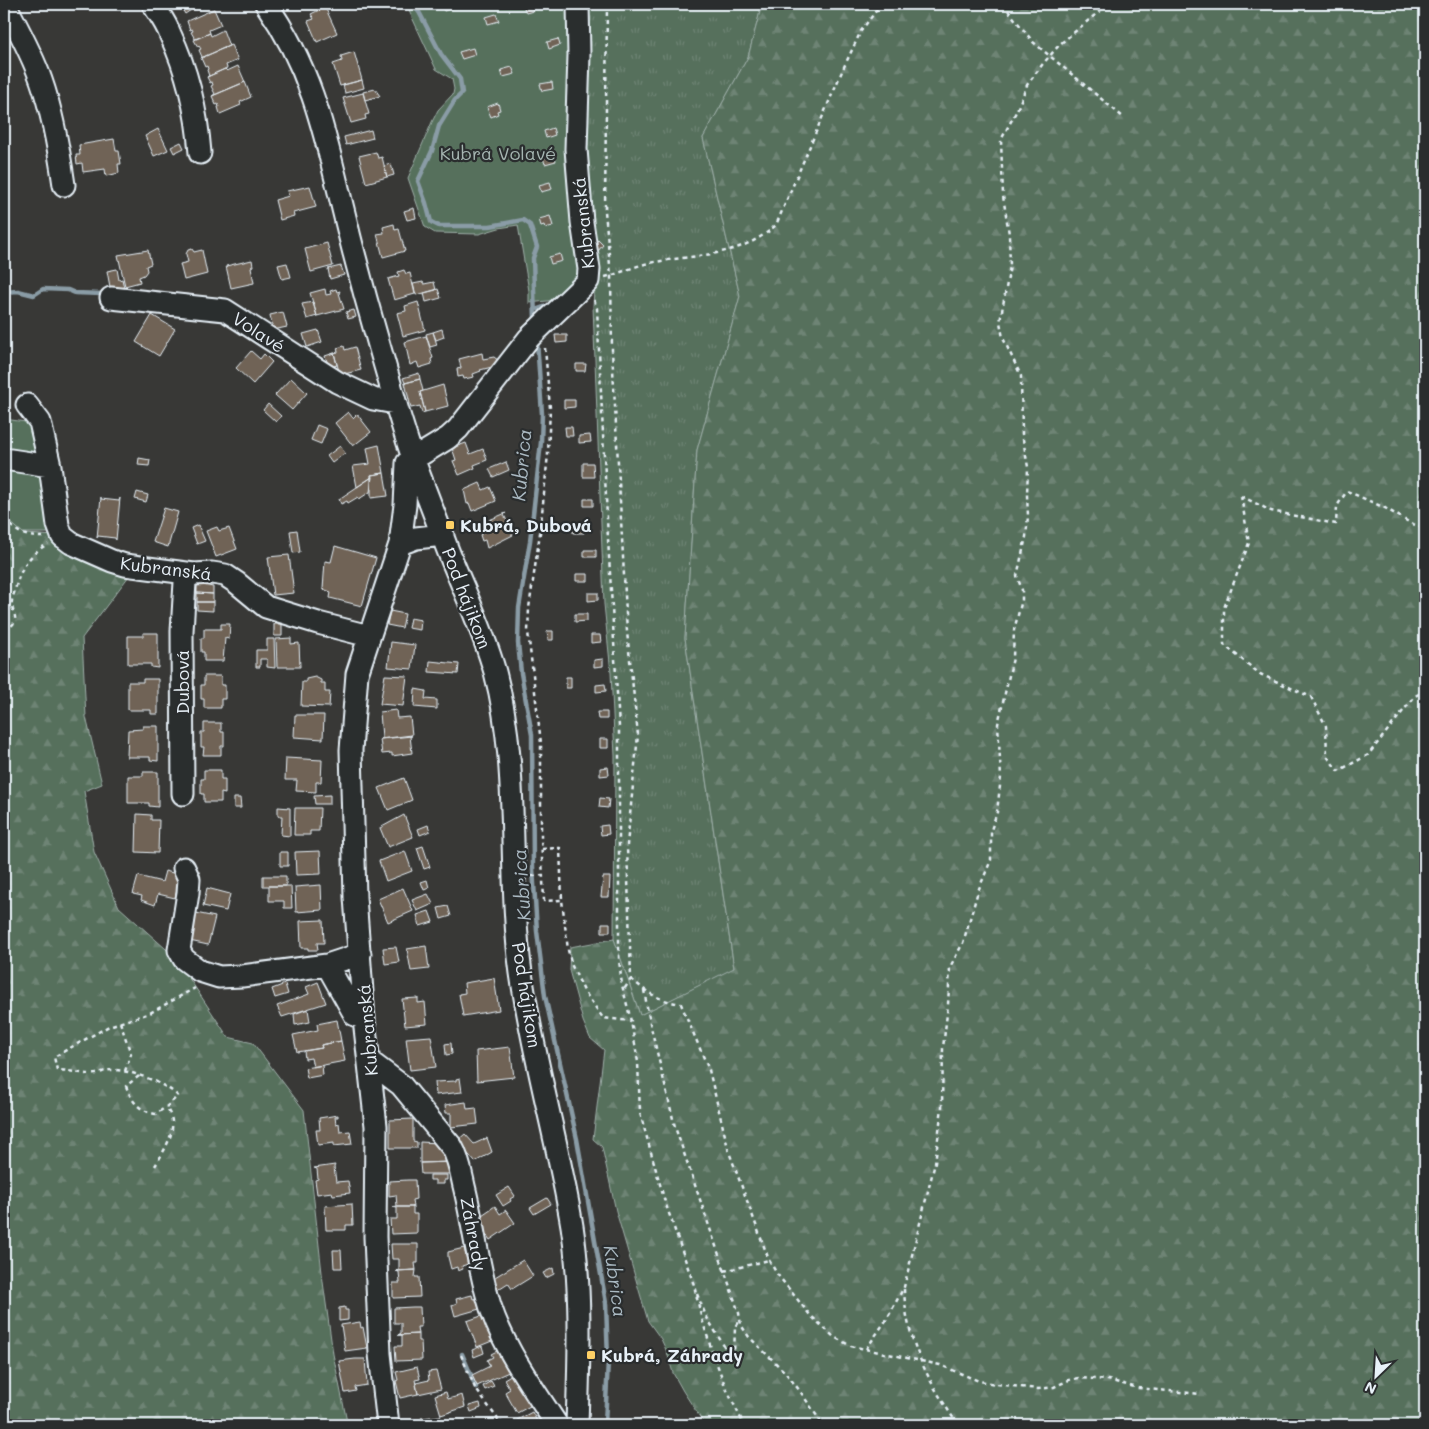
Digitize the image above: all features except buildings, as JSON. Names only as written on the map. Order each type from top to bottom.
[{"type":"street","points":[[5,4],[42,80],[60,152],[64,186]]},
{"type":"street","points":[[153,4],[170,34],[188,85],[199,135],[200,153]]},
{"type":"street","points":[[266,4],[295,51],[316,100],[363,287],[395,403],[413,458]]},
{"type":"street","name":"Kubranská","points":[[388,1425],[380,1354],[375,1237],[376,1126],[364,1019],[355,897],[351,750],[357,674],[400,544],[405,505],[407,463],[448,438],[458,429],[529,338],[588,281],[589,269],[582,222],[576,149],[579,56],[578,4]]},
{"type":"street","name":"Volavé","points":[[111,298],[225,310],[337,382],[374,399],[395,403]]},
{"type":"street","points":[[27,405],[40,422],[62,536]]},
{"type":"street","name":"Pod hájikom","points":[[413,458],[493,666],[504,707],[508,745],[515,899],[521,972],[533,1039],[560,1160],[574,1246],[578,1326],[577,1425]]},
{"type":"street","points":[[4,459],[50,466]]},
{"type":"street","points":[[400,544],[416,538],[443,534]]},
{"type":"street","name":"Kubranská","points":[[62,536],[71,543],[125,565],[194,574],[212,573],[225,575],[266,607],[369,636]]},
{"type":"street","name":"Dubová","points":[[183,794],[182,631],[185,582],[188,577],[194,574]]},
{"type":"street","points":[[184,868],[188,873],[189,886],[179,950],[191,966],[209,975],[219,977],[242,976],[327,965],[360,954]]},
{"type":"street","points":[[327,965],[355,1016],[364,1019]]},
{"type":"street","name":"Záhrady","points":[[369,1061],[401,1085],[452,1147],[457,1156],[487,1298],[502,1334],[525,1377],[557,1425]]},
{"type":"path","points":[[607,4],[605,211],[611,276],[612,350],[627,632],[638,735],[627,845],[631,979],[623,991]]},
{"type":"path","points":[[611,276],[643,264],[700,256],[743,246],[763,237],[776,225],[826,104],[861,31],[881,4]]},
{"type":"path","points":[[1003,4],[1033,42],[1123,117]]},
{"type":"path","points":[[866,1349],[888,1319],[904,1287],[925,1206],[939,1135],[943,1093],[943,1048],[950,967],[963,943],[978,891],[991,860],[991,830],[997,812],[1001,777],[998,724],[1013,658],[1014,630],[1022,600],[1022,590],[1017,576],[1026,537],[1028,467],[1022,434],[1021,376],[1003,338],[1000,322],[1010,266],[1009,234],[1003,196],[1001,140],[1017,110],[1027,85],[1050,55],[1079,27],[1111,4]]},
{"type":"path","points":[[588,281],[597,308],[619,727],[619,960],[623,991],[631,1021],[638,1062],[640,1113],[665,1202],[694,1285],[706,1316],[730,1356],[734,1355],[735,1327],[740,1319]]},
{"type":"path","points":[[544,323],[550,422],[540,533],[529,608],[528,632],[541,743],[541,849],[544,901],[562,900]]},
{"type":"path","points":[[1425,527],[1412,524],[1385,508],[1347,491],[1337,506],[1336,524],[1271,511],[1241,496],[1249,543],[1224,608],[1224,645],[1260,674],[1311,697],[1326,726],[1327,756],[1338,770],[1368,755],[1414,696],[1425,691]]},
{"type":"path","points":[[4,520],[19,533],[29,537],[62,536]]},
{"type":"path","points":[[4,629],[14,622],[15,617],[12,604],[17,582],[24,564],[40,548],[62,536]]},
{"type":"path","points":[[541,849],[560,848],[562,900],[568,950],[572,966],[584,990],[603,1018],[631,1021]]},
{"type":"path","points":[[139,1076],[126,1086],[136,1105],[146,1112],[156,1114],[166,1108],[178,1096],[171,1089],[156,1081],[125,1071],[108,1070],[96,1074],[57,1070],[54,1057],[109,1026],[150,1013],[194,989],[209,975]]},
{"type":"path","points":[[631,979],[662,1001],[681,1004],[709,1070],[729,1152],[770,1260],[790,1291],[810,1315],[834,1337],[851,1346],[940,1365],[979,1381],[1038,1389],[1054,1387],[1078,1378],[1108,1380],[1138,1388],[1200,1394]]},
{"type":"path","points":[[644,990],[675,1127],[739,1313],[741,1326],[785,1372],[823,1425]]},
{"type":"path","points":[[120,1022],[131,1054],[125,1071]]},
{"type":"path","points":[[155,1166],[166,1147],[173,1128],[172,1120],[166,1108]]},
{"type":"path","points":[[724,1271],[770,1260]]},
{"type":"path","points":[[694,1285],[712,1351],[726,1388],[744,1425]]},
{"type":"path","points":[[904,1287],[905,1310],[920,1361],[958,1425]]},
{"type":"path","points":[[461,1355],[475,1388],[500,1425]]},
{"type":"path","points":[[4,1419],[6,1425]]},
{"type":"path","points":[[1420,1425],[1425,1420]]},
{"type":"green space","name":"Kubrá Volavé","points":[[408,4],[573,4],[585,265],[565,299],[529,303],[529,291],[518,225],[479,234],[435,233],[425,227],[408,178],[438,110],[453,94],[454,89],[452,79],[436,69],[410,13]]},
{"type":"green space","points":[[583,4],[762,4],[748,57],[703,138],[740,296],[697,450],[685,638],[734,969],[640,1015],[614,939],[615,756],[611,673],[604,604],[593,306],[595,277],[588,226]]},
{"type":"green space","points":[[762,4],[1425,4],[1425,1425],[876,1425],[869,1418],[860,1425],[705,1425],[673,1373],[661,1339],[648,1321],[616,1211],[602,1147],[593,1139],[604,1050],[590,1038],[583,1021],[569,970],[570,947],[614,939],[640,1015],[734,968],[685,638],[697,450],[740,296],[703,138],[748,57]]},
{"type":"green space","points":[[4,419],[33,423],[53,533],[23,533],[4,517]]},
{"type":"green space","points":[[4,517],[26,534],[55,536],[132,572],[82,638],[86,717],[102,784],[84,791],[94,852],[119,907],[175,957],[228,1037],[253,1043],[304,1110],[333,1354],[347,1422],[365,1422],[367,1425],[4,1425]]},
{"type":"waterway","name":"Kubrica","points":[[412,4],[419,12],[441,54],[460,79],[462,93],[455,100],[439,126],[432,151],[418,181],[431,222],[439,226],[490,226],[523,220],[530,225],[537,247],[533,258],[535,320]]},
{"type":"waterway","points":[[4,292],[18,291],[34,295],[43,289],[102,294]]},
{"type":"waterway","points":[[535,310],[552,304]]},
{"type":"waterway","name":"Kubrica","points":[[537,341],[542,414],[541,442],[530,541],[519,608],[518,643],[521,673],[532,735],[533,868],[537,931],[545,996],[577,1139],[606,1303],[608,1360],[605,1425]]},
{"type":"waterway","points":[[462,1354],[476,1387]]},
{"type":"place","name":"Kubrá, Dubová","points":[[450,525]]},
{"type":"place","name":"Kubrá, Záhrady","points":[[591,1355]]}]
